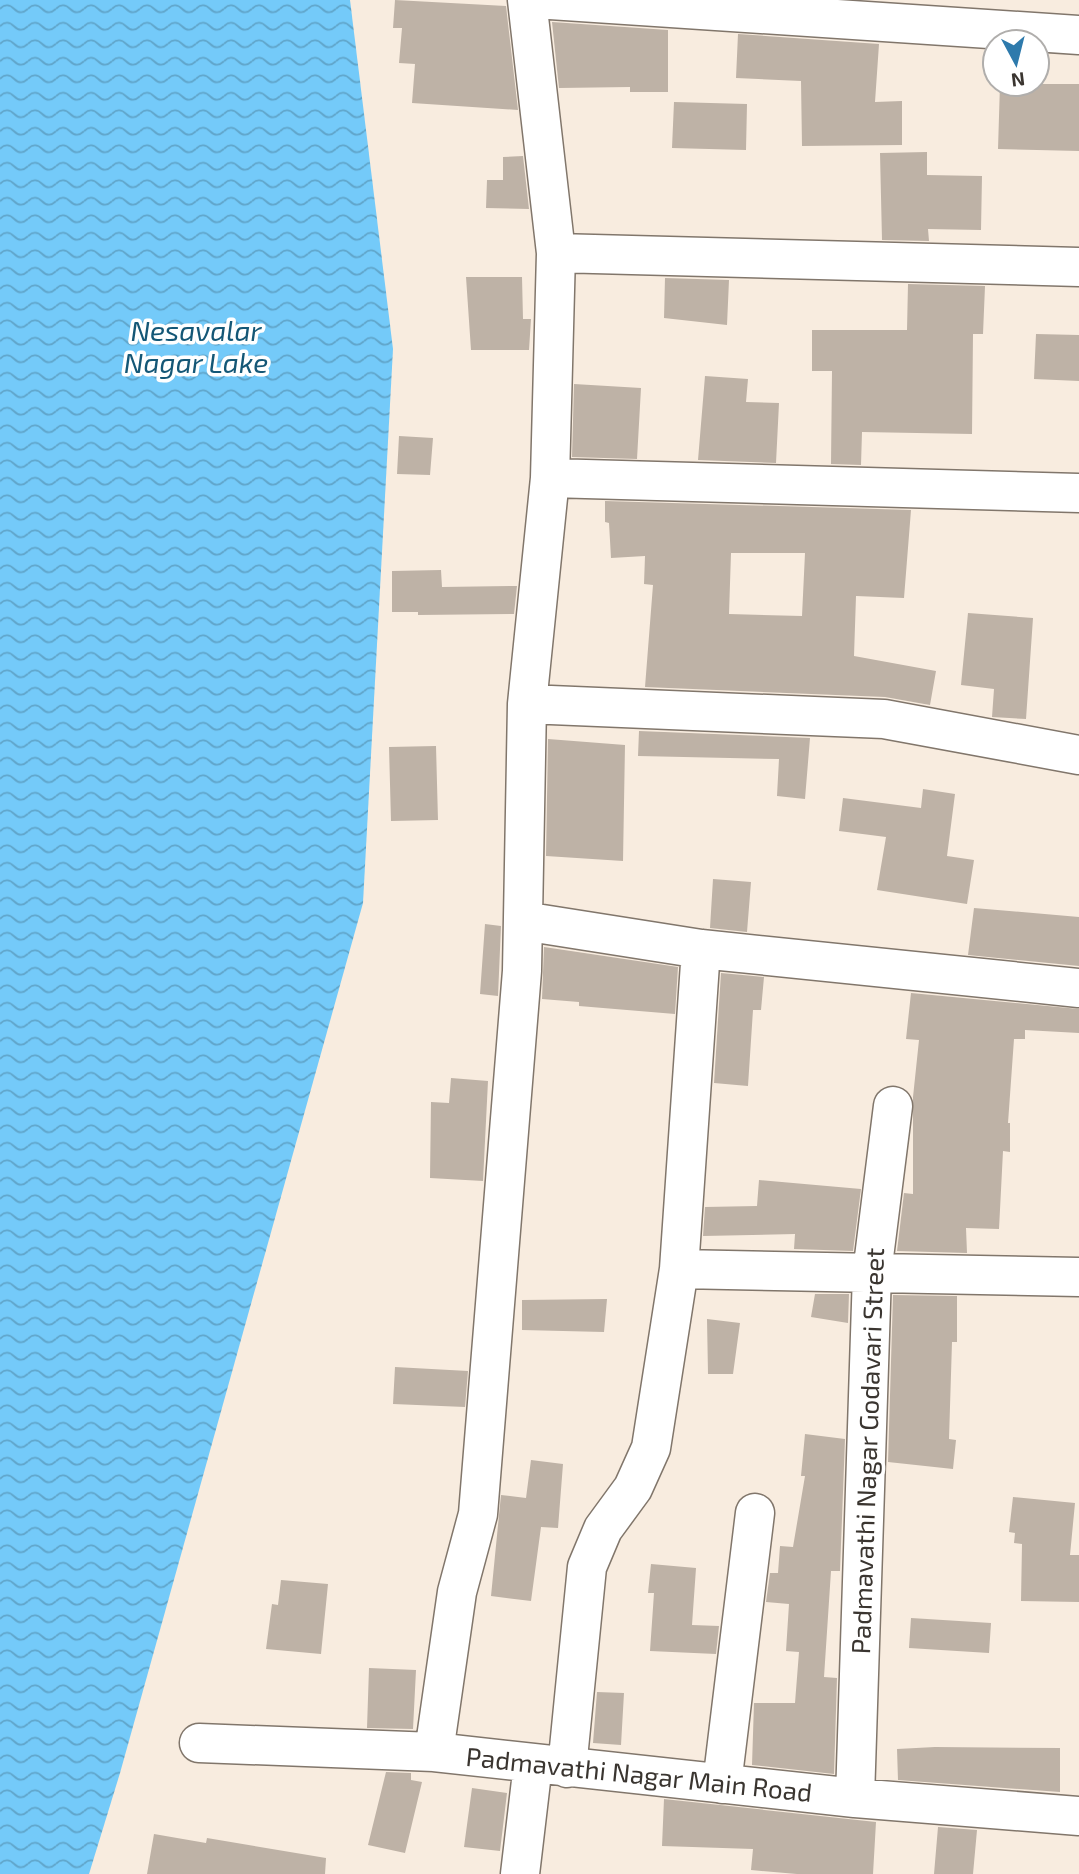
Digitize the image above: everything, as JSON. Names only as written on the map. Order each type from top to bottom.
[{"type":"street","points":[[434,1752],[457,1592],[478,1514],[522,971],[527,704],[550,478],[556,253],[527,0]]},
{"type":"street","points":[[550,0],[1079,35]]},
{"type":"street","points":[[556,253],[1079,267]]},
{"type":"street","points":[[550,478],[1079,493]]},
{"type":"street","points":[[527,704],[884,719],[1079,755]]},
{"type":"street","points":[[523,921],[701,949],[1079,988]]},
{"type":"street","points":[[520,1874],[550,1766],[587,1567],[599,1538],[633,1488],[651,1448],[679,1269],[701,949]]},
{"type":"street","name":"Padmavathi Nagar Godavari Street","points":[[855,1798],[872,1273],[893,1106]]},
{"type":"street","points":[[679,1269],[1079,1277]]},
{"type":"street","points":[[722,1784],[755,1513]]},
{"type":"street","name":"Padmavathi Nagar Main Road","points":[[199,1743],[434,1752],[855,1798],[1079,1816]]},
{"type":"water","name":"Nesavalar Nagar Lake","points":[[0,0],[350,0],[393,349],[363,903],[120,1773],[89,1874],[0,1874]]},
{"type":"building","points":[[395,0],[506,6],[518,110],[412,103],[415,64],[399,63],[402,28],[393,28]]},
{"type":"building","points":[[552,22],[668,30],[668,92],[630,92],[630,87],[559,88]]},
{"type":"building","points":[[738,34],[879,44],[875,102],[902,101],[902,145],[802,146],[801,81],[736,78]]},
{"type":"building","points":[[1051,84],[1079,84],[1079,151],[998,149],[1000,98],[1051,98]]},
{"type":"building","points":[[674,102],[747,104],[746,150],[672,148]]},
{"type":"building","points":[[927,152],[927,175],[982,176],[981,230],[928,229],[929,241],[882,240],[880,153]]},
{"type":"building","points":[[523,156],[529,209],[486,208],[487,180],[503,180],[503,157]]},
{"type":"building","points":[[466,277],[522,277],[523,319],[531,319],[529,350],[471,350]]},
{"type":"building","points":[[665,278],[729,280],[727,325],[664,318]]},
{"type":"building","points":[[908,284],[985,286],[983,334],[973,334],[972,434],[862,432],[861,465],[831,464],[832,371],[812,371],[812,330],[907,330]]},
{"type":"building","points":[[1036,334],[1079,335],[1079,381],[1034,379]]},
{"type":"building","points":[[705,376],[748,379],[746,402],[779,403],[776,463],[698,460]]},
{"type":"building","points":[[574,384],[641,388],[637,459],[572,457]]},
{"type":"building","points":[[399,436],[433,438],[430,475],[397,474]]},
{"type":"building","points":[[605,501],[911,510],[904,598],[856,596],[854,656],[936,671],[930,705],[885,697],[645,687],[653,585],[644,584],[645,556],[611,558],[609,523],[605,522]],"holes":[[[731,553],[805,553],[802,616],[729,614]]]},
{"type":"building","points":[[441,570],[442,587],[517,586],[514,614],[418,615],[418,612],[392,612],[392,571]]},
{"type":"building","points":[[968,613],[1033,618],[1026,719],[992,717],[994,689],[961,685]]},
{"type":"building","points":[[639,731],[810,738],[805,799],[777,796],[779,759],[638,756]]},
{"type":"building","points":[[548,739],[625,745],[623,861],[546,856]]},
{"type":"building","points":[[436,746],[438,820],[391,821],[389,747]]},
{"type":"building","points":[[923,789],[955,794],[947,856],[974,860],[967,904],[877,890],[886,837],[839,831],[843,798],[921,808]]},
{"type":"building","points":[[713,879],[751,882],[747,932],[710,928]]},
{"type":"building","points":[[974,908],[1079,917],[1079,966],[968,955]]},
{"type":"building","points":[[485,924],[501,926],[498,996],[480,994]]},
{"type":"building","points":[[544,947],[678,967],[675,1014],[579,1006],[579,1002],[542,999]]},
{"type":"building","points":[[721,973],[764,977],[761,1010],[753,1010],[748,1086],[714,1083]]},
{"type":"building","points":[[911,993],[1079,1009],[1079,1033],[1025,1030],[1025,1039],[1014,1039],[1008,1123],[1010,1152],[1003,1151],[999,1229],[966,1228],[967,1253],[897,1251],[904,1193],[913,1194],[913,1097],[919,1040],[906,1039]]},
{"type":"building","points":[[451,1078],[488,1081],[483,1181],[430,1178],[431,1102],[449,1103]]},
{"type":"building","points":[[759,1180],[861,1189],[853,1251],[794,1249],[795,1234],[703,1236],[705,1207],[757,1206]]},
{"type":"building","points":[[815,1294],[849,1294],[848,1323],[811,1317]]},
{"type":"building","points":[[893,1295],[957,1296],[957,1342],[952,1342],[949,1439],[956,1440],[953,1469],[888,1462]]},
{"type":"building","points":[[607,1299],[604,1332],[522,1330],[522,1300]]},
{"type":"building","points":[[707,1319],[740,1323],[733,1374],[708,1374]]},
{"type":"building","points":[[395,1367],[468,1371],[465,1407],[393,1404]]},
{"type":"building","points":[[805,1434],[845,1439],[840,1571],[831,1571],[824,1677],[837,1678],[834,1774],[752,1765],[754,1703],[795,1703],[799,1652],[786,1651],[789,1604],[766,1602],[770,1573],[778,1573],[780,1546],[793,1547],[805,1476],[801,1476]]},
{"type":"building","points":[[531,1460],[563,1464],[558,1528],[541,1527],[531,1601],[491,1596],[501,1495],[526,1498]]},
{"type":"building","points":[[1013,1497],[1075,1503],[1070,1555],[1079,1555],[1079,1602],[1021,1601],[1022,1544],[1014,1543],[1015,1533],[1009,1532]]},
{"type":"building","points":[[651,1564],[696,1568],[692,1625],[719,1626],[716,1654],[650,1651],[654,1593],[648,1593]]},
{"type":"building","points":[[281,1580],[328,1584],[321,1654],[266,1649],[272,1604],[278,1605]]},
{"type":"building","points":[[911,1618],[991,1623],[989,1653],[909,1648]]},
{"type":"building","points":[[369,1668],[416,1670],[413,1729],[367,1728]]},
{"type":"building","points":[[597,1692],[624,1693],[621,1745],[593,1743]]},
{"type":"building","points":[[1060,1748],[1060,1792],[898,1780],[897,1749]]},
{"type":"building","points":[[386,1772],[411,1773],[411,1780],[422,1782],[405,1853],[368,1845]]},
{"type":"building","points":[[472,1788],[507,1793],[500,1851],[464,1847]]},
{"type":"building","points":[[664,1799],[876,1822],[873,1874],[797,1874],[751,1870],[753,1849],[662,1846]]},
{"type":"building","points":[[938,1827],[977,1830],[973,1874],[934,1874]]},
{"type":"building","points":[[154,1834],[206,1843],[207,1838],[326,1858],[325,1874],[147,1874]]}]
